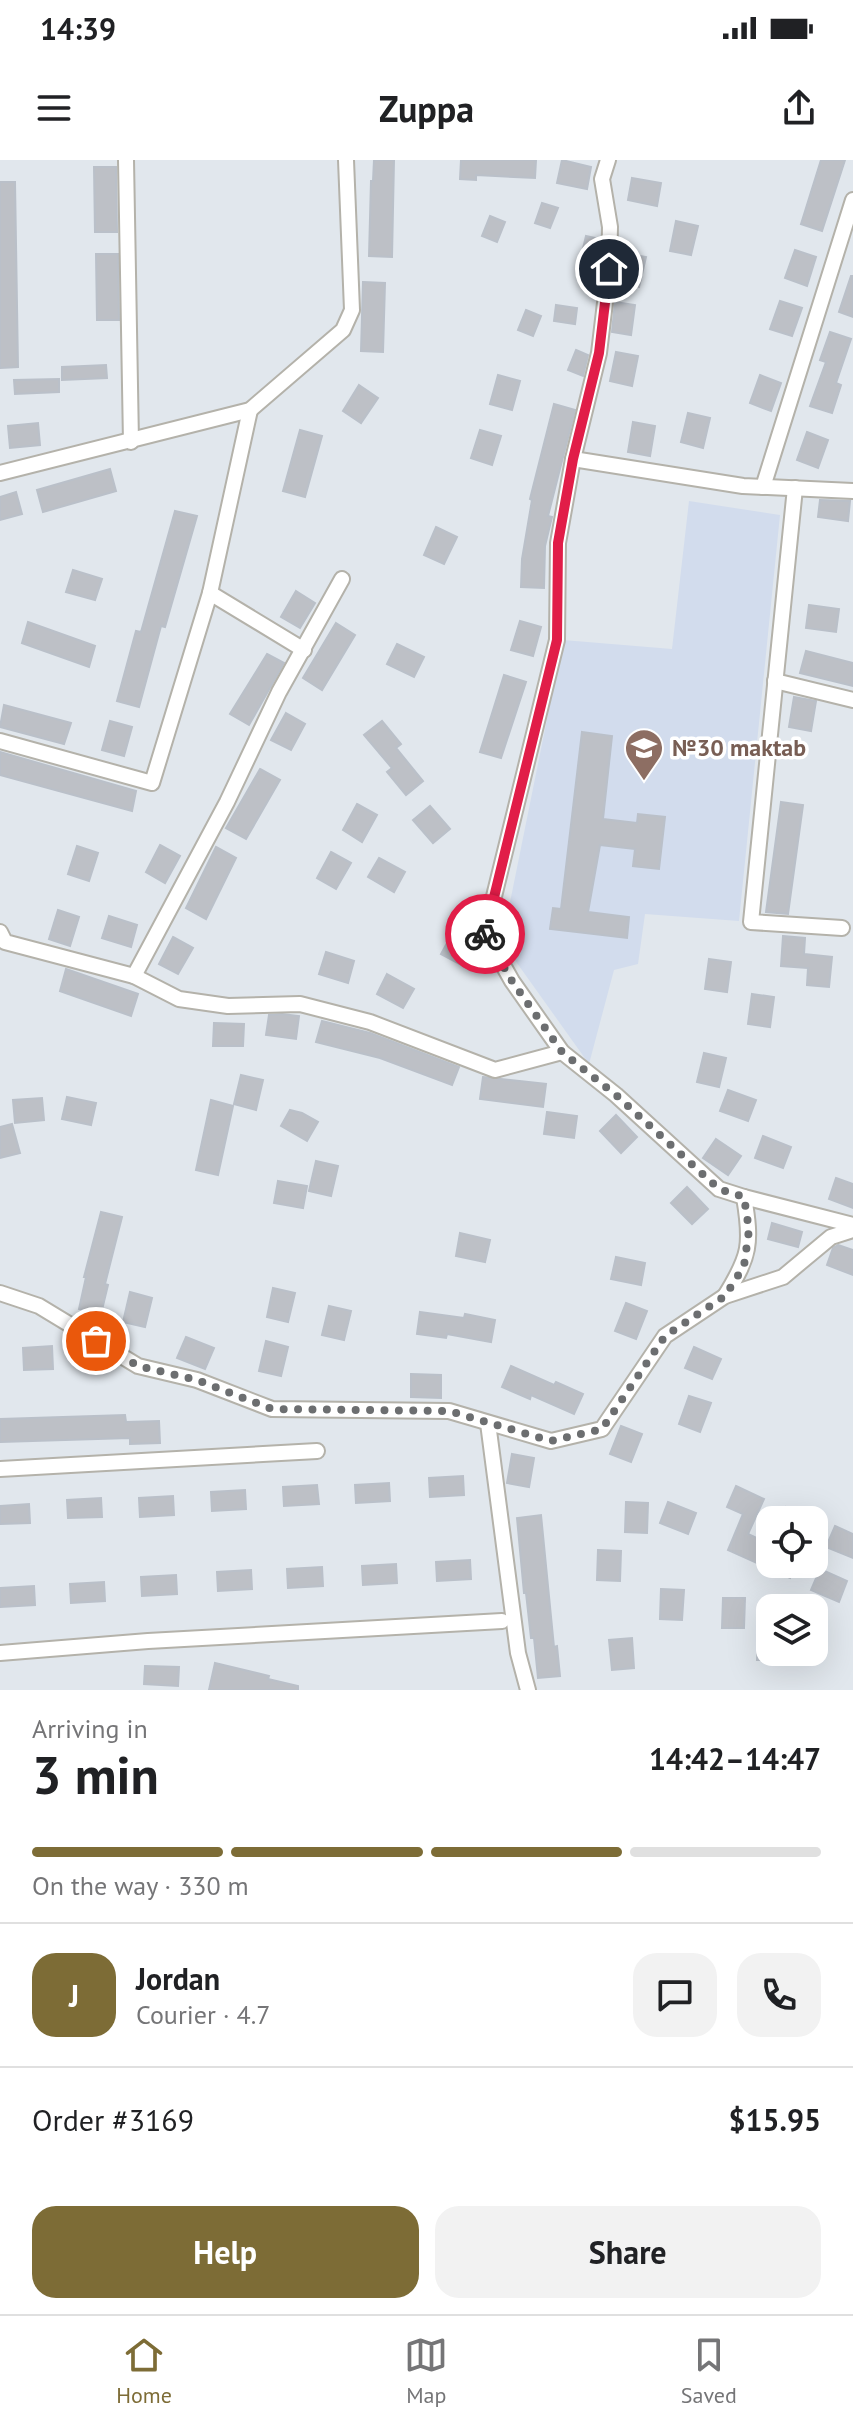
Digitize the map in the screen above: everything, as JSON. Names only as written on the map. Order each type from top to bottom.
[{"type":"street","points":[[126,160],[131,442]]},
{"type":"street","points":[[0,473],[250,410],[343,330],[352,310],[346,160]]},
{"type":"street","points":[[608,160],[602,179],[610,227],[609,269],[599,353],[573,459],[558,543],[557,640],[485,933],[512,981],[562,1052],[616,1095],[719,1189],[853,1228]]},
{"type":"street","points":[[763,487],[853,200]]},
{"type":"street","points":[[0,741],[152,783],[210,593],[250,410]]},
{"type":"street","points":[[573,459],[763,487],[853,491]]},
{"type":"street","points":[[795,488],[751,922],[842,928]]},
{"type":"street","points":[[134,976],[227,802],[279,692],[342,579]]},
{"type":"street","points":[[210,593],[304,650]]},
{"type":"street","points":[[775,681],[853,700]]},
{"type":"street","points":[[0,932],[5,942],[134,976],[179,999],[228,1006],[300,1004],[370,1022],[495,1070],[562,1052]]},
{"type":"street","points":[[725,1296],[744,1266],[749,1230],[744,1197]]},
{"type":"street","points":[[0,1293],[39,1306],[138,1366],[197,1380],[272,1409],[449,1411],[551,1441],[602,1429],[665,1336],[725,1296],[783,1277],[831,1237],[853,1228]]},
{"type":"street","points":[[488,1423],[518,1653],[528,1690]]},
{"type":"street","points":[[0,1469],[317,1451]]},
{"type":"street","points":[[0,1653],[148,1641],[502,1621]]},
{"type":"shaded area","name":"№30 maktab","points":[[689,501],[780,515],[739,921],[645,914],[638,964],[614,970],[589,1064],[502,942],[563,640],[672,649]]},
{"type":"building","points":[[374,160],[394,160],[392,257],[369,256]]},
{"type":"building","points":[[461,160],[536,160],[535,178],[476,175],[476,180],[460,179]]},
{"type":"building","points":[[562,160],[591,167],[587,189],[557,183]]},
{"type":"building","points":[[821,160],[845,160],[822,231],[801,224]]},
{"type":"building","points":[[94,167],[116,167],[117,232],[95,232]]},
{"type":"building","points":[[632,178],[661,183],[657,206],[628,200]]},
{"type":"building","points":[[0,182],[15,182],[18,367],[0,368]]},
{"type":"building","points":[[542,203],[558,208],[550,228],[535,223]]},
{"type":"building","points":[[490,216],[505,222],[497,242],[482,236]]},
{"type":"building","points":[[676,221],[698,226],[691,255],[670,251]]},
{"type":"building","points":[[586,236],[600,239],[597,260],[581,257]]},
{"type":"building","points":[[795,250],[816,257],[807,286],[785,278]]},
{"type":"building","points":[[624,253],[646,257],[639,287],[618,282]]},
{"type":"building","points":[[96,254],[118,254],[119,320],[97,320]]},
{"type":"building","points":[[853,276],[853,317],[839,312]]},
{"type":"building","points":[[363,282],[385,283],[383,352],[361,351]]},
{"type":"building","points":[[780,301],[802,308],[792,336],[770,329]]},
{"type":"building","points":[[615,302],[635,305],[631,335],[612,332]]},
{"type":"building","points":[[556,305],[577,308],[575,324],[554,321]]},
{"type":"building","points":[[526,310],[541,316],[533,336],[518,330]]},
{"type":"building","points":[[830,332],[851,339],[836,383],[841,385],[832,413],[810,406],[826,362],[820,360]]},
{"type":"building","points":[[576,350],[588,355],[583,376],[568,370]]},
{"type":"building","points":[[616,352],[638,356],[632,386],[610,381]]},
{"type":"building","points":[[106,365],[107,378],[62,380],[62,367]]},
{"type":"building","points":[[498,375],[520,381],[512,410],[490,404]]},
{"type":"building","points":[[760,375],[781,383],[771,411],[750,403]]},
{"type":"building","points":[[59,379],[59,392],[15,394],[14,380]]},
{"type":"building","points":[[359,385],[378,398],[361,423],[343,411]]},
{"type":"building","points":[[554,404],[575,410],[548,516],[552,517],[545,546],[544,588],[521,587],[530,499]]},
{"type":"building","points":[[688,413],[710,418],[703,448],[681,442]]},
{"type":"building","points":[[633,422],[655,426],[650,456],[628,452]]},
{"type":"building","points":[[38,423],[40,445],[10,448],[8,426]]},
{"type":"building","points":[[300,430],[322,436],[305,497],[283,491]]},
{"type":"building","points":[[480,430],[501,436],[492,465],[471,458]]},
{"type":"building","points":[[807,432],[828,440],[818,468],[797,460]]},
{"type":"building","points":[[110,469],[116,491],[43,512],[37,490]]},
{"type":"building","points":[[16,492],[22,514],[0,520],[0,497]]},
{"type":"building","points":[[820,500],[850,501],[848,521],[818,517]]},
{"type":"building","points":[[175,511],[197,516],[165,627],[161,626],[139,707],[117,701],[136,631],[141,632]]},
{"type":"building","points":[[436,527],[457,537],[444,564],[424,555]]},
{"type":"building","points":[[73,570],[102,579],[95,600],[66,592]]},
{"type":"building","points":[[296,591],[315,603],[300,628],[281,617]]},
{"type":"building","points":[[809,605],[839,609],[836,632],[806,628]]},
{"type":"building","points":[[520,621],[541,627],[533,656],[511,650]]},
{"type":"building","points":[[28,622],[95,646],[89,667],[22,643]]},
{"type":"building","points":[[336,623],[355,635],[322,690],[303,678]]},
{"type":"building","points":[[397,644],[424,657],[414,677],[387,664]]},
{"type":"building","points":[[806,651],[853,663],[853,686],[800,673]]},
{"type":"building","points":[[267,654],[284,663],[249,725],[230,714]]},
{"type":"building","points":[[504,675],[526,682],[501,758],[480,752]]},
{"type":"building","points":[[794,697],[816,701],[811,731],[789,727]]},
{"type":"building","points":[[4,705],[71,723],[64,744],[0,727]]},
{"type":"building","points":[[286,713],[305,724],[291,750],[271,740]]},
{"type":"building","points":[[110,721],[132,727],[124,756],[102,750]]},
{"type":"building","points":[[382,721],[401,744],[396,748],[423,781],[406,795],[387,772],[392,768],[364,735]]},
{"type":"building","points":[[582,732],[612,736],[603,819],[637,823],[638,814],[665,817],[659,869],[633,866],[635,849],[600,845],[588,912],[629,917],[627,938],[550,929],[553,908],[561,909]]},
{"type":"building","points":[[0,752],[136,791],[132,811],[0,775]]},
{"type":"building","points":[[260,769],[280,780],[246,839],[226,828]]},
{"type":"building","points":[[781,802],[803,805],[788,914],[766,912]]},
{"type":"building","points":[[357,804],[377,815],[362,842],[343,830]]},
{"type":"building","points":[[430,806],[450,829],[433,843],[413,820]]},
{"type":"building","points":[[160,845],[180,856],[165,883],[146,872]]},
{"type":"building","points":[[77,846],[98,853],[89,881],[68,874]]},
{"type":"building","points":[[216,847],[236,858],[206,919],[186,908]]},
{"type":"building","points":[[331,852],[351,863],[336,889],[317,878]]},
{"type":"building","points":[[379,858],[405,872],[394,892],[368,877]]},
{"type":"building","points":[[58,910],[79,917],[70,946],[49,939]]},
{"type":"building","points":[[109,916],[137,925],[131,947],[102,938]]},
{"type":"building","points":[[452,934],[478,949],[467,968],[441,954]]},
{"type":"building","points":[[783,936],[805,938],[804,954],[832,957],[829,987],[807,985],[808,968],[781,966]]},
{"type":"building","points":[[173,937],[193,948],[178,974],[159,964]]},
{"type":"building","points":[[326,952],[354,961],[348,983],[319,974]]},
{"type":"building","points":[[709,959],[731,962],[727,992],[705,989]]},
{"type":"building","points":[[66,969],[138,994],[131,1016],[60,991]]},
{"type":"building","points":[[387,974],[414,989],[403,1008],[377,994]]},
{"type":"building","points":[[752,994],[774,997],[770,1027],[748,1024]]},
{"type":"building","points":[[269,1015],[299,1016],[296,1039],[266,1035]]},
{"type":"building","points":[[322,1021],[370,1033],[459,1067],[452,1085],[380,1058],[316,1042]]},
{"type":"building","points":[[214,1023],[244,1024],[243,1046],[213,1046]]},
{"type":"building","points":[[704,1053],[726,1058],[719,1087],[697,1082]]},
{"type":"building","points":[[241,1075],[263,1080],[256,1110],[234,1104]]},
{"type":"building","points":[[483,1077],[546,1084],[543,1107],[480,1099]]},
{"type":"building","points":[[728,1090],[756,1100],[748,1121],[720,1111]]},
{"type":"building","points":[[67,1097],[96,1103],[91,1125],[62,1119]]},
{"type":"building","points":[[42,1098],[44,1120],[15,1123],[13,1100]]},
{"type":"building","points":[[211,1100],[233,1106],[218,1175],[196,1170]]},
{"type":"building","points":[[290,1110],[318,1122],[307,1141],[281,1126]]},
{"type":"building","points":[[547,1112],[577,1116],[574,1138],[544,1134]]},
{"type":"building","points":[[616,1115],[637,1137],[621,1153],[600,1131]]},
{"type":"building","points":[[12,1124],[20,1153],[0,1158],[0,1127]]},
{"type":"building","points":[[763,1136],[791,1147],[783,1168],[755,1158]]},
{"type":"building","points":[[716,1139],[741,1156],[728,1175],[703,1158]]},
{"type":"building","points":[[316,1161],[338,1166],[331,1196],[309,1191]]},
{"type":"building","points":[[836,1178],[853,1184],[853,1208],[829,1199]]},
{"type":"building","points":[[278,1181],[307,1186],[303,1208],[274,1203]]},
{"type":"building","points":[[687,1187],[708,1209],[692,1224],[671,1203]]},
{"type":"building","points":[[101,1212],[122,1217],[105,1284],[108,1285],[101,1314],[79,1309]]},
{"type":"building","points":[[772,1223],[802,1232],[798,1247],[768,1239]]},
{"type":"building","points":[[460,1233],[490,1240],[485,1262],[456,1256]]},
{"type":"building","points":[[838,1245],[853,1250],[853,1275],[827,1265],[833,1248]]},
{"type":"building","points":[[616,1257],[645,1263],[641,1285],[611,1279]]},
{"type":"building","points":[[273,1288],[295,1293],[288,1322],[267,1317]]},
{"type":"building","points":[[130,1292],[152,1298],[145,1327],[123,1322]]},
{"type":"building","points":[[626,1303],[647,1311],[636,1339],[615,1331]]},
{"type":"building","points":[[329,1306],[351,1311],[344,1340],[322,1335]]},
{"type":"building","points":[[420,1312],[464,1318],[465,1314],[495,1320],[491,1342],[447,1334],[446,1338],[417,1334]]},
{"type":"building","points":[[186,1337],[214,1348],[205,1369],[177,1358]]},
{"type":"building","points":[[266,1341],[288,1347],[281,1376],[259,1371]]},
{"type":"building","points":[[52,1346],[53,1369],[24,1370],[23,1348]]},
{"type":"building","points":[[694,1347],[721,1359],[712,1379],[685,1368]]},
{"type":"building","points":[[511,1366],[583,1394],[574,1414],[531,1395],[530,1399],[502,1387]]},
{"type":"building","points":[[411,1374],[441,1375],[441,1398],[411,1397]]},
{"type":"building","points":[[689,1396],[711,1403],[700,1432],[679,1424]]},
{"type":"building","points":[[125,1415],[126,1422],[159,1421],[160,1443],[130,1444],[130,1438],[0,1442],[0,1419]]},
{"type":"building","points":[[621,1426],[642,1434],[631,1462],[610,1454]]},
{"type":"building","points":[[512,1454],[534,1458],[529,1487],[507,1483]]},
{"type":"building","points":[[463,1476],[464,1495],[430,1497],[429,1478]]},
{"type":"building","points":[[389,1483],[390,1501],[356,1503],[355,1485]]},
{"type":"building","points":[[317,1485],[319,1504],[284,1506],[283,1487]]},
{"type":"building","points":[[736,1486],[764,1499],[761,1506],[756,1506],[756,1516],[748,1534],[756,1538],[756,1563],[728,1550],[743,1514],[727,1507]]},
{"type":"building","points":[[245,1490],[246,1509],[212,1511],[211,1492]]},
{"type":"building","points":[[173,1496],[174,1515],[140,1517],[139,1498]]},
{"type":"building","points":[[101,1498],[102,1517],[68,1518],[67,1500]]},
{"type":"building","points":[[626,1502],[648,1503],[647,1533],[625,1532]]},
{"type":"building","points":[[668,1502],[696,1513],[688,1534],[660,1523]]},
{"type":"building","points":[[29,1504],[30,1523],[0,1524],[0,1506]]},
{"type":"building","points":[[541,1515],[554,1647],[557,1646],[560,1676],[538,1678],[534,1638],[531,1638],[524,1593],[517,1518]]},
{"type":"building","points":[[835,1526],[853,1534],[853,1558],[828,1548]]},
{"type":"building","points":[[598,1550],[621,1551],[620,1581],[597,1580]]},
{"type":"building","points":[[470,1560],[471,1579],[437,1581],[436,1562]]},
{"type":"building","points":[[396,1564],[397,1583],[363,1585],[362,1566]]},
{"type":"building","points":[[322,1567],[323,1586],[288,1588],[287,1569]]},
{"type":"building","points":[[251,1570],[252,1589],[218,1591],[217,1572]]},
{"type":"building","points":[[828,1573],[847,1581],[839,1602],[828,1597],[828,1594],[811,1590],[816,1578],[828,1578]]},
{"type":"building","points":[[176,1575],[177,1594],[142,1596],[141,1577]]},
{"type":"building","points":[[104,1582],[105,1601],[71,1603],[70,1584]]},
{"type":"building","points":[[34,1586],[35,1605],[0,1607],[0,1588]]},
{"type":"building","points":[[661,1589],[684,1590],[682,1620],[660,1619]]},
{"type":"building","points":[[723,1598],[745,1598],[744,1628],[722,1628]]},
{"type":"building","points":[[632,1638],[634,1668],[612,1670],[609,1640]]},
{"type":"building","points":[[215,1663],[269,1676],[268,1679],[298,1686],[298,1690],[209,1690]]},
{"type":"building","points":[[145,1666],[179,1667],[178,1686],[144,1684]]},
{"type":"way so far","points":[[96,1341],[138,1366],[197,1380],[272,1409],[449,1411],[551,1441],[602,1429],[665,1336],[725,1296],[744,1266],[749,1230],[744,1197],[719,1189],[616,1095],[562,1052],[512,981],[485,934]]},
{"type":"place","name":"№30 maktab","points":[[644,782]]},
{"type":"route","points":[[485,934],[557,640],[558,543],[573,459],[599,353],[609,269]]}]
